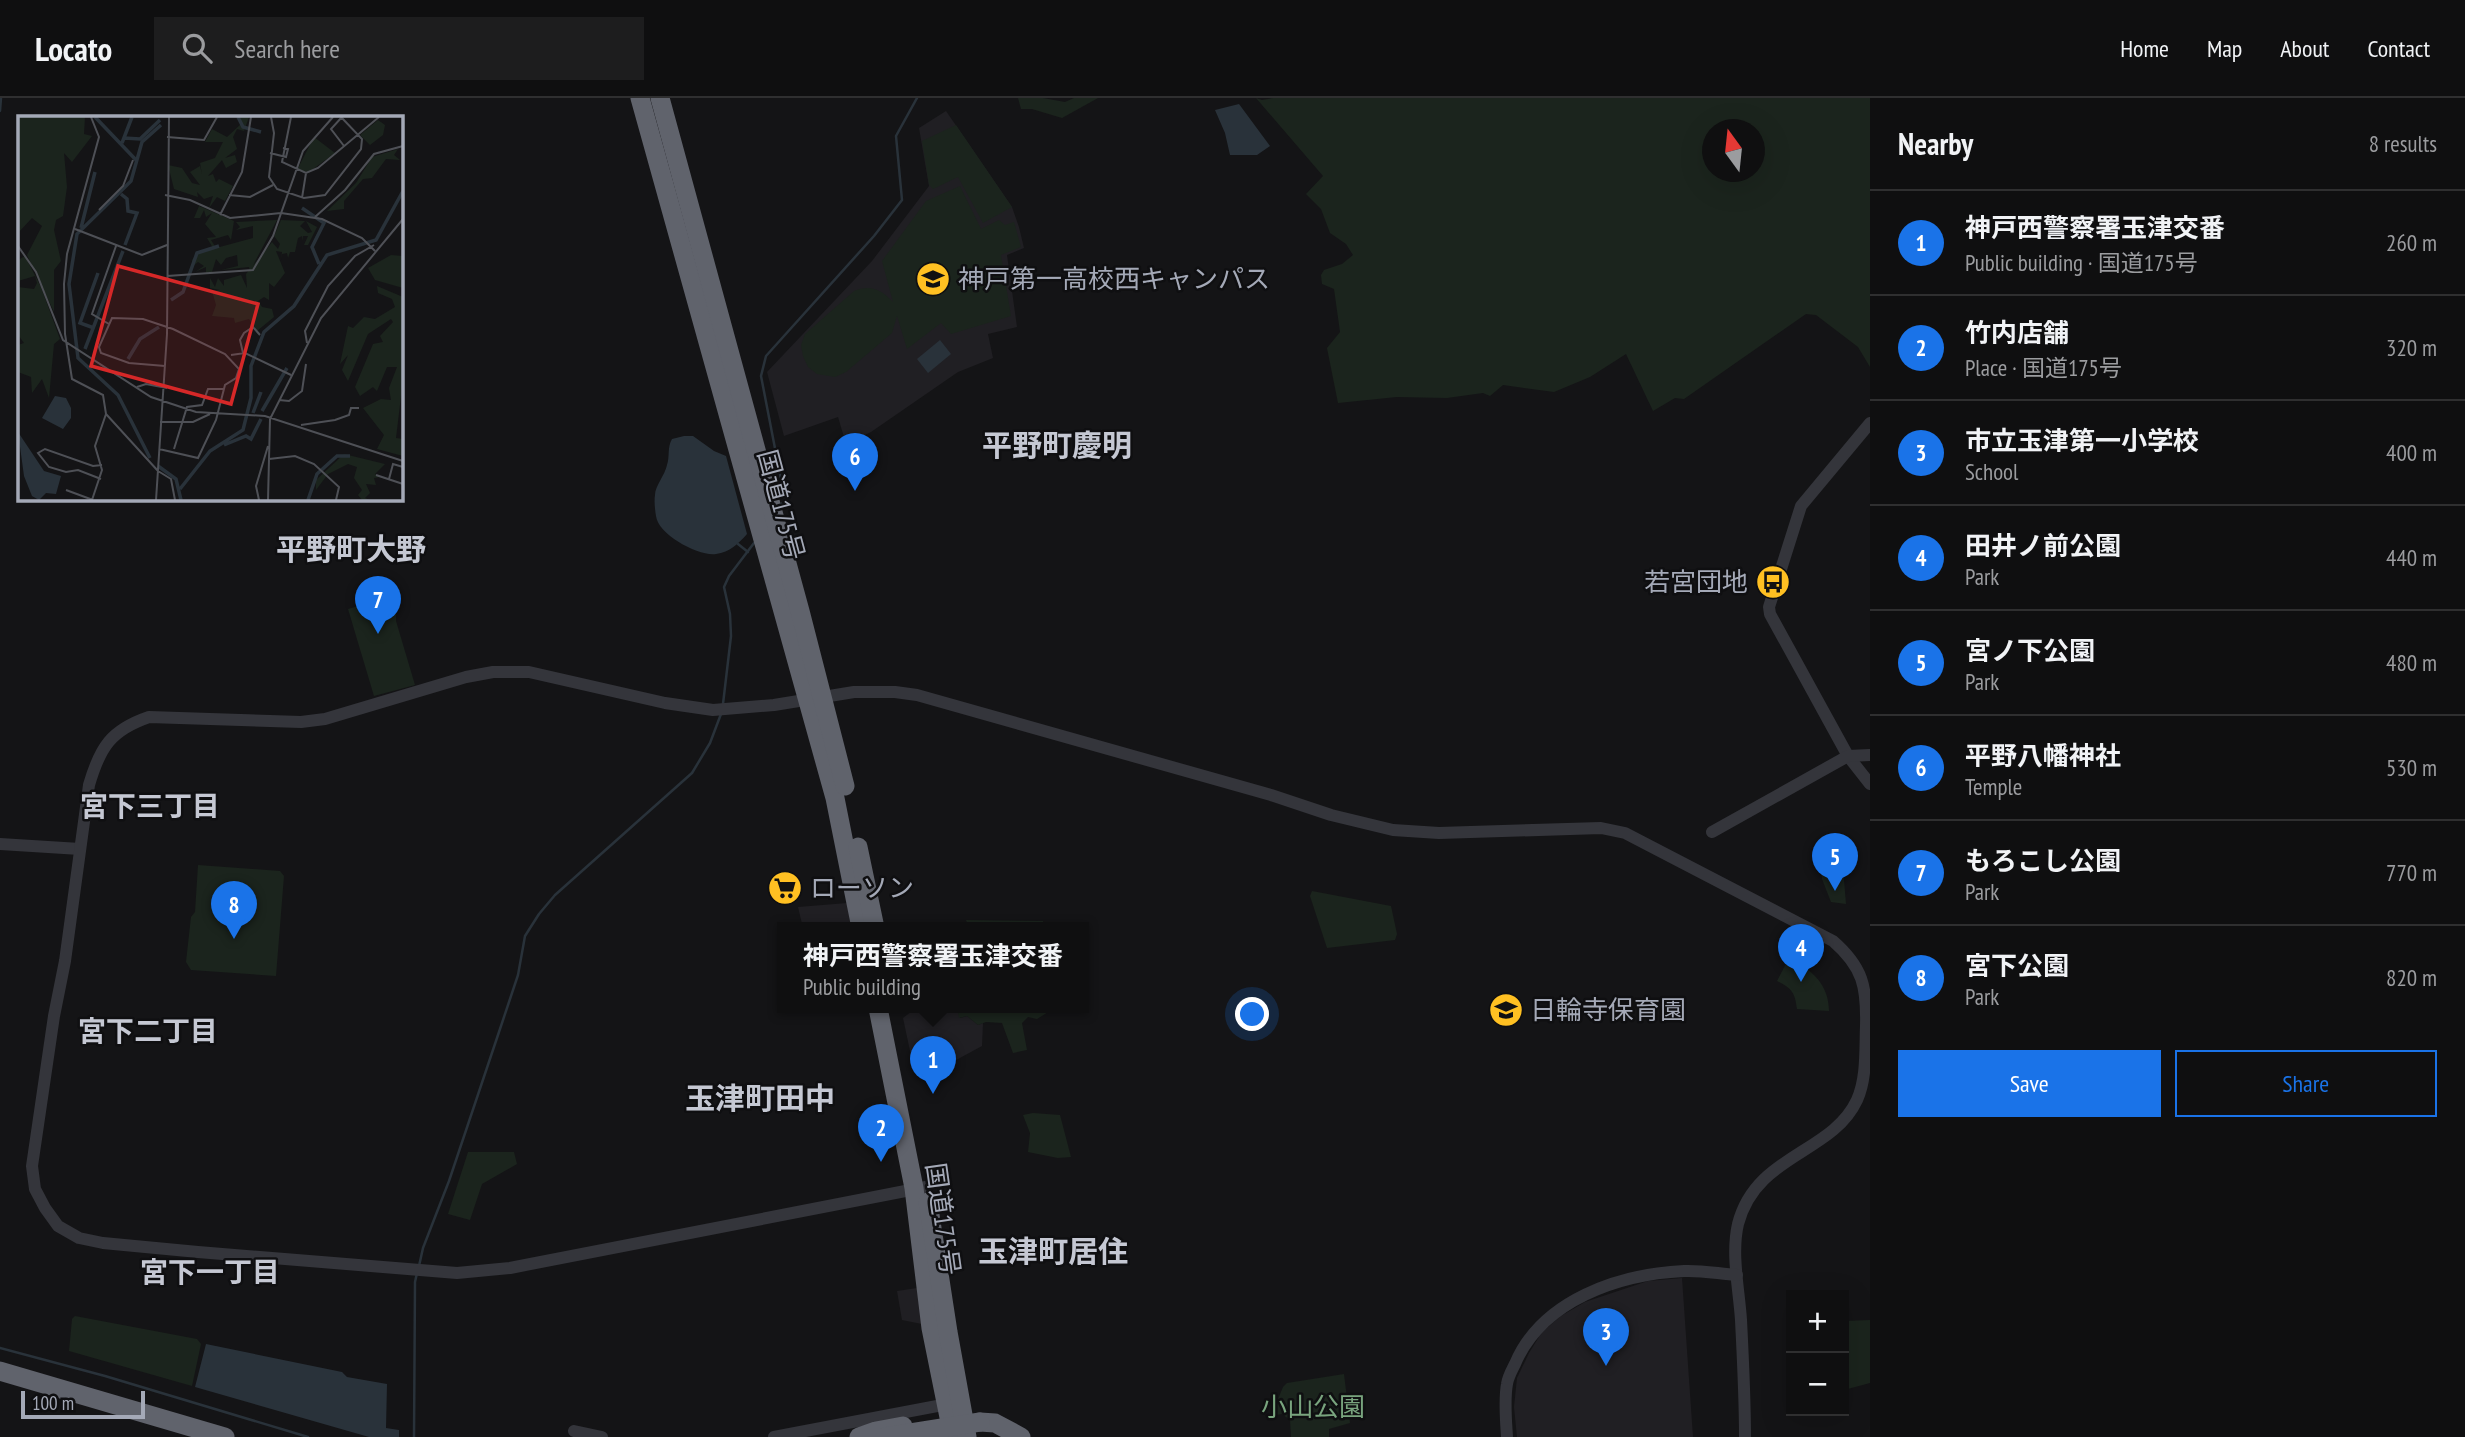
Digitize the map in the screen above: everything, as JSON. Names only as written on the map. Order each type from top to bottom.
[{"type":"highway","name":"国道175号","points":[[640,98],[768,526],[816,699],[844,779],[874,922]]},
{"type":"highway","name":"国道175号","points":[[660,98],[768,526]]},
{"type":"highway","name":"国道175号","points":[[816,699],[860,922]]},
{"type":"highway","name":"国道175号","points":[[879,1013],[920,1187]]},
{"type":"highway","name":"国道175号","points":[[892,1013],[920,1187],[931,1328],[963,1420]]},
{"type":"highway","points":[[0,1371],[225,1437]]},
{"type":"highway","points":[[0,1384],[182,1437]]},
{"type":"highway","points":[[873,1435],[963,1420],[995,1423],[1021,1437]]},
{"type":"highway","points":[[873,1435],[963,1420],[1008,1437]]},
{"type":"highway","points":[[927,1437],[963,1420]]},
{"type":"street","points":[[1870,423],[1801,506],[1769,607],[1770,614],[1848,757],[1870,784]]},
{"type":"street","points":[[920,1187],[510,1268],[457,1273],[185,1251],[79,1238],[58,1226],[45,1208],[36,1189],[32,1166],[54,1016],[65,961],[89,785],[96,761],[114,736],[129,724],[149,717],[301,722],[325,719],[466,677],[493,672],[529,672],[665,703],[713,710],[737,710],[854,692],[917,695],[1270,795],[1331,815],[1393,830],[1439,833],[1601,828],[1625,833],[1833,941],[1855,963],[1867,1000],[1861,1084],[1857,1100],[1846,1116],[1819,1140],[1774,1169],[1750,1194],[1737,1226],[1745,1437]]},
{"type":"street","points":[[1712,832],[1848,757],[1870,755]]},
{"type":"street","points":[[0,844],[80,849]]},
{"type":"street","points":[[1507,1437],[1507,1383],[1521,1350],[1540,1324],[1563,1306],[1595,1291],[1658,1273],[1687,1271],[1737,1275]]},
{"type":"street","points":[[774,1437],[963,1420]]},
{"type":"street","points":[[574,1431],[603,1437]]},
{"type":"shaded area","points":[[1239,104],[1270,146],[1257,155],[1230,155],[1225,133],[1215,110]]},
{"type":"shaded area","name":"神戸第一高校西キャンパス","points":[[946,111],[1012,207],[1019,227],[1024,248],[1007,255],[1017,327],[988,334],[993,358],[958,372],[871,432],[846,444],[838,417],[784,436],[767,372],[872,261],[929,186],[919,128]]},
{"type":"shaded area","points":[[940,340],[951,354],[928,373],[917,359]]},
{"type":"shaded area","points":[[684,436],[693,436],[726,456],[747,534],[733,547],[721,553],[709,554],[691,548],[672,537],[658,523],[655,492],[666,469],[670,442]]},
{"type":"shaded area","points":[[847,903],[850,922],[802,922],[798,907]]},
{"type":"shaded area","points":[[910,1013],[958,1013],[960,1018],[967,1016],[978,1025],[983,1023],[982,1046],[934,1072],[928,1062],[913,1065],[903,1018]]},
{"type":"shaded area","points":[[1682,1278],[1693,1437],[1517,1437],[1514,1407],[1517,1378],[1542,1332],[1561,1316],[1585,1302],[1648,1281]]},
{"type":"shaded area","points":[[917,1288],[922,1324],[902,1320],[897,1291]]},
{"type":"shaded area","points":[[206,1344],[387,1384],[386,1428],[399,1430],[399,1437],[369,1437],[195,1387]]},
{"type":"green space","points":[[1018,98],[1043,98],[1065,102],[1074,98],[1098,98],[1062,118],[1032,109],[1021,109]]},
{"type":"green space","points":[[1256,98],[1870,98],[1870,367],[1858,347],[1816,315],[1806,314],[1684,399],[1675,398],[1653,411],[1626,354],[1590,377],[1554,392],[1503,385],[1490,396],[1483,393],[1447,398],[1397,397],[1338,403],[1327,348],[1340,332],[1334,289],[1322,284],[1321,275],[1324,270],[1342,264],[1353,255],[1346,244],[1330,233],[1321,209],[1306,194],[1323,176]]},
{"type":"green space","points":[[956,125],[1012,207],[983,223],[958,177],[933,189],[929,185],[922,141]]},
{"type":"green space","points":[[960,186],[981,229],[999,220],[1005,225],[1014,222],[1021,247],[1001,255],[1011,316],[951,334],[941,323],[907,349],[897,316],[892,333],[846,372],[835,377],[817,374],[808,367],[801,345],[805,334],[854,291],[875,289],[893,302],[882,261],[926,201]]},
{"type":"green space","points":[[396,595],[396,621],[415,685],[374,696],[348,609]]},
{"type":"green space","points":[[1842,856],[1846,904],[1831,902],[1822,879],[1820,858]]},
{"type":"green space","points":[[198,865],[280,871],[284,876],[276,976],[191,970],[186,962],[191,917],[195,912]]},
{"type":"green space","points":[[1312,891],[1391,906],[1397,934],[1395,940],[1327,948],[1310,896]]},
{"type":"green space","points":[[966,920],[1043,921],[1043,922]]},
{"type":"green space","points":[[1789,958],[1817,978],[1826,993],[1829,1011],[1797,1009],[1792,992],[1777,981]]},
{"type":"green space","points":[[958,1013],[1047,1013],[1037,1019],[1028,1017],[1022,1023],[1027,1050],[1013,1053],[1002,1023],[986,1022],[978,1025],[967,1016],[959,1018]]},
{"type":"green space","points":[[1023,1115],[1060,1115],[1071,1157],[1058,1158],[1028,1152],[1030,1133]]},
{"type":"green space","points":[[468,1152],[514,1152],[517,1164],[482,1184],[470,1220],[448,1214]]},
{"type":"green space","points":[[75,1316],[197,1339],[201,1344],[192,1386],[69,1351],[72,1319]]},
{"type":"green space","points":[[1870,1320],[1870,1383],[1849,1389],[1849,1353],[1849,1321]]},
{"type":"green space","name":"小山公園","points":[[1344,1374],[1350,1423],[1329,1429],[1329,1437],[1291,1437],[1290,1420],[1282,1414],[1276,1415],[1273,1411],[1283,1387],[1287,1383]]},
{"type":"waterway","points":[[0,111],[1,98]]},
{"type":"waterway","points":[[780,506],[785,500],[761,376],[766,356],[874,236],[902,200],[896,136],[917,98]]},
{"type":"waterway","points":[[723,704],[731,636],[730,614],[724,587],[754,543]]},
{"type":"waterway","points":[[738,544],[748,552]]},
{"type":"waterway","points":[[419,1266],[518,975],[525,936],[555,895],[692,773],[710,743],[721,714]]},
{"type":"waterway","points":[[414,1437],[417,1273]]},
{"type":"waterway","points":[[0,1348],[105,1376],[308,1437]]},
{"type":"place","name":"神戸第一高校西キャンパス","points":[[933,279]]},
{"type":"place","name":"平野八幡神社","points":[[855,491]]},
{"type":"place","name":"若宮団地","points":[[1773,582]]},
{"type":"place","name":"もろこし公園","points":[[378,634]]},
{"type":"place","name":"ローソン","points":[[785,888]]},
{"type":"place","name":"宮ノ下公園","points":[[1835,891]]},
{"type":"place","name":"宮下公園","points":[[234,939]]},
{"type":"place","name":"田井ノ前公園","points":[[1801,982]]},
{"type":"place","name":"日輪寺保育園","points":[[1506,1010]]},
{"type":"place","name":"神戸西警察署玉津交番","points":[[933,1094]]},
{"type":"place","name":"竹内店舗","points":[[881,1162]]},
{"type":"place","name":"市立玉津第一小学校","points":[[1606,1366]]},
{"type":"district","name":"平野町慶明","points":[[1057,446]]},
{"type":"district","name":"平野町大野","points":[[351,550]]},
{"type":"district","name":"宮下三丁目","points":[[150,806]]},
{"type":"district","name":"宮下二丁目","points":[[148,1031]]},
{"type":"district","name":"玉津町田中","points":[[760,1099]]},
{"type":"district","name":"玉津町居住","points":[[1053,1252]]},
{"type":"district","name":"宮下一丁目","points":[[210,1272]]}]
